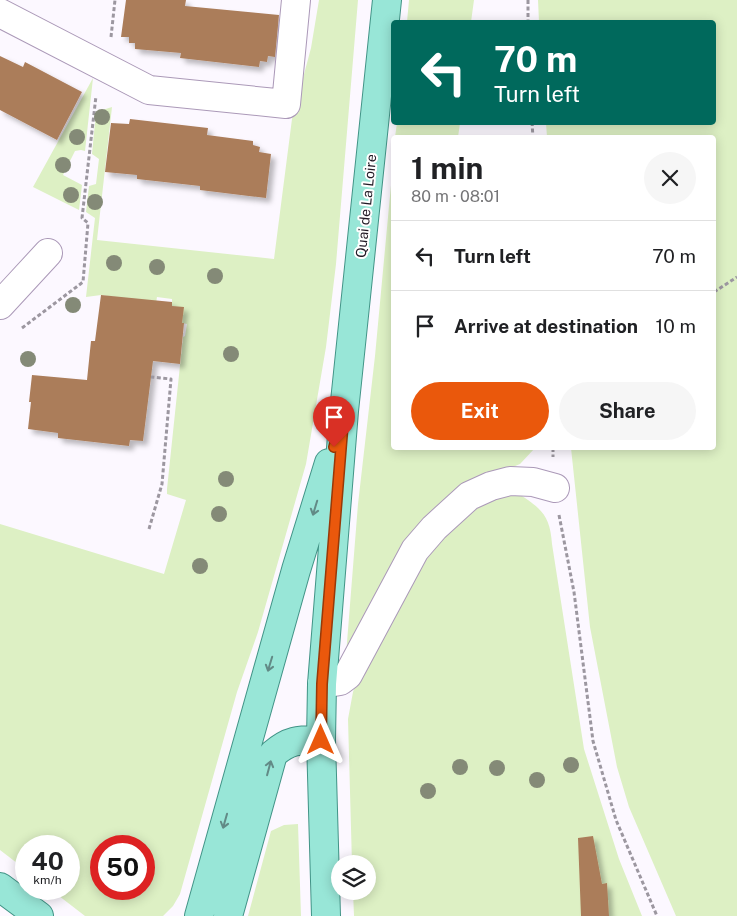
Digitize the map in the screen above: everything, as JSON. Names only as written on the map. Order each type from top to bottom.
[{"type":"main road","name":"Quai de La Loire","points":[[344,411],[388,0]]},
{"type":"main road","points":[[326,916],[321,740],[322,684],[344,411]]},
{"type":"main road","points":[[182,916],[201,907],[296,570],[344,411]]},
{"type":"main road","points":[[228,916],[272,754],[284,745],[297,740],[321,740]]},
{"type":"main road","points":[[0,886],[38,916]]},
{"type":"street","points":[[0,13],[148,90],[286,104],[296,0]]},
{"type":"street","points":[[0,305],[48,253]]},
{"type":"street","points":[[322,684],[340,681],[348,675],[415,550],[434,528],[469,496],[491,486],[510,482],[532,482],[554,488]]},
{"type":"path","points":[[16,332],[83,282],[88,223],[82,218],[94,102],[110,48],[115,0]]},
{"type":"path","points":[[528,0],[528,20]]},
{"type":"path","points":[[716,291],[737,277]]},
{"type":"path","points":[[150,529],[162,484],[171,379],[151,378]]},
{"type":"path","points":[[554,488],[574,592],[593,741],[616,820],[657,916]]},
{"type":"green space","points":[[319,0],[358,0],[336,264],[326,347],[306,464],[258,632],[237,692],[180,894],[173,906],[163,916],[85,916],[64,900],[80,900],[80,835],[15,835],[15,862],[0,850],[0,524],[164,574],[186,500],[167,494],[167,489],[183,337],[185,336],[187,324],[182,323],[172,306],[172,299],[157,297],[156,303],[101,295],[86,297],[95,218],[86,212],[89,186],[96,184],[99,159],[92,154],[96,112],[112,107],[97,240],[274,259],[292,119],[311,48]]},
{"type":"green space","points":[[409,0],[474,0],[471,20],[407,20]]},
{"type":"green space","points":[[538,0],[737,0],[737,916],[676,916],[629,807],[617,767],[590,627],[571,450],[716,450],[716,135],[547,135],[546,125],[716,125],[716,20],[539,20]]},
{"type":"green space","points":[[93,78],[85,151],[75,151],[63,175],[82,185],[79,210],[33,187]]},
{"type":"green space","points":[[397,125],[460,125],[458,135],[395,135]]},
{"type":"green space","points":[[391,185],[391,450],[533,450],[520,464],[463,488],[346,655],[358,504],[375,356]]},
{"type":"green space","points":[[519,494],[534,504],[547,520],[551,534],[584,749],[619,859],[642,916],[354,916],[353,900],[376,900],[376,855],[352,855],[348,719],[353,692],[366,654],[409,567],[480,500],[499,495]]},
{"type":"green space","points":[[298,824],[301,916],[248,916],[271,831],[284,825]]},
{"type":"building","points":[[126,0],[186,0],[185,6],[279,15],[275,57],[268,56],[267,62],[260,61],[259,67],[180,58],[181,53],[135,49],[135,43],[129,43],[129,37],[121,37]]},
{"type":"building","points":[[0,56],[23,67],[25,62],[82,92],[57,140],[0,110]]},
{"type":"building","points":[[130,119],[208,128],[207,135],[253,141],[253,145],[260,147],[259,152],[271,154],[266,198],[200,190],[200,186],[137,179],[137,175],[105,172],[111,123],[129,124]]},
{"type":"building","points":[[101,295],[172,302],[172,306],[184,307],[180,364],[153,361],[143,441],[130,440],[129,446],[58,438],[58,433],[28,429],[32,375],[87,380],[91,341],[95,341]]},
{"type":"building","points":[[593,836],[602,884],[607,883],[609,916],[581,916],[578,838]]},
{"type":"route","points":[[321,740],[322,684],[344,411],[334,447]]}]
